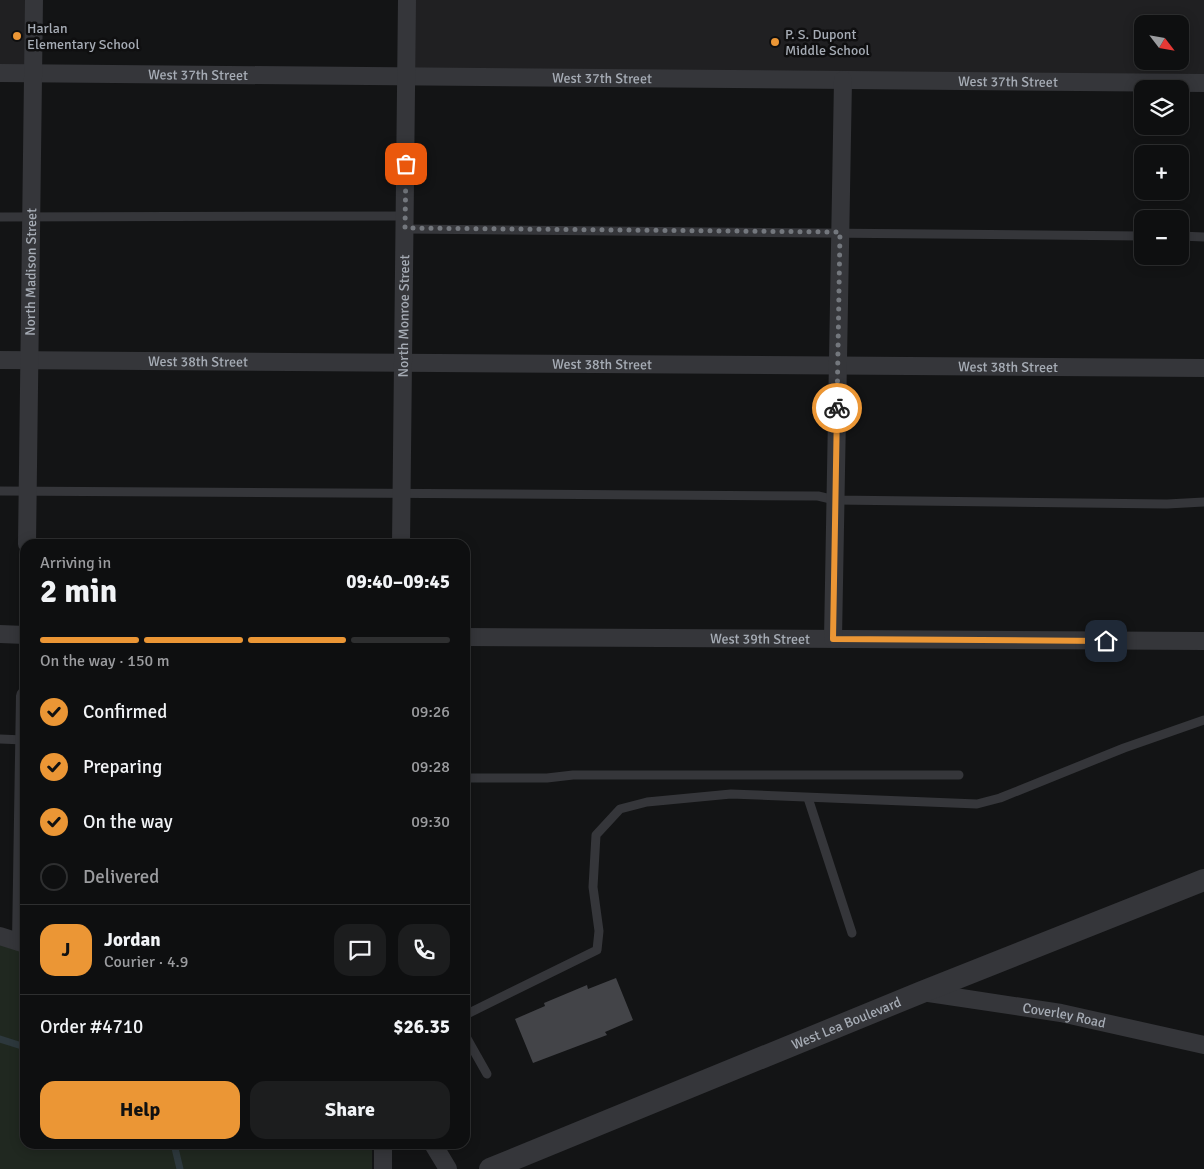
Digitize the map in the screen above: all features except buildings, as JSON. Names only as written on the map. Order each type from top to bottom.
[{"type":"street","name":"North Madison Street","points":[[27,539],[34,0]]},
{"type":"street","name":"North Monroe Street","points":[[401,539],[407,0]]},
{"type":"street","name":"West 37th Street","points":[[0,73],[1204,83]]},
{"type":"street","points":[[833,639],[843,80]]},
{"type":"street","name":"West 38th Street","points":[[0,360],[1204,368]]},
{"type":"street","points":[[0,634],[20,635]]},
{"type":"street","name":"West 39th Street","points":[[470,637],[1204,641]]},
{"type":"street","name":"West Lea Boulevard","points":[[490,1169],[922,992],[1204,880]]},
{"type":"street","points":[[0,936],[20,942]]},
{"type":"street","name":"Coverley Road","points":[[922,992],[1061,1013],[1204,1045]]},
{"type":"street","points":[[383,1149],[383,1169]]},
{"type":"street","points":[[440,1156],[463,1169]]},
{"type":"lane","points":[[0,217],[405,222],[958,236],[1134,236]]},
{"type":"lane","points":[[1189,236],[1204,236]]},
{"type":"lane","points":[[0,491],[402,495],[818,496],[835,500],[1167,504],[1204,502]]},
{"type":"lane","points":[[470,1013],[597,950],[599,931],[592,888],[596,835],[620,809],[647,802],[730,794],[977,804],[1000,798],[1124,748],[1204,720]]},
{"type":"lane","points":[[0,739],[20,740]]},
{"type":"lane","points":[[470,778],[546,778],[573,774],[959,774]]},
{"type":"lane","points":[[808,798],[852,933]]},
{"type":"lane","points":[[470,1044],[487,1074]]},
{"type":"shaded area","name":"Harlan Elementary School","points":[[0,0],[34,0],[33,73],[0,73]]},
{"type":"shaded area","name":"P. S. Dupont Middle School","points":[[407,0],[1204,0],[1204,83],[1189,83],[1189,80],[1134,80],[1134,82],[407,76]]},
{"type":"shaded area","points":[[0,939],[20,945],[20,1149],[372,1149],[372,1169],[0,1169]]},
{"type":"waterway","points":[[0,1039],[20,1045]]},
{"type":"waterway","points":[[175,1149],[180,1169]]},
{"type":"way so far","points":[[406,164],[405,228],[840,232],[837,408]]},
{"type":"place","name":"Harlan Elementary School","points":[[17,36]]},
{"type":"place","name":"P. S. Dupont Middle School","points":[[775,42]]},
{"type":"route","points":[[837,408],[833,639],[1106,641]]}]
